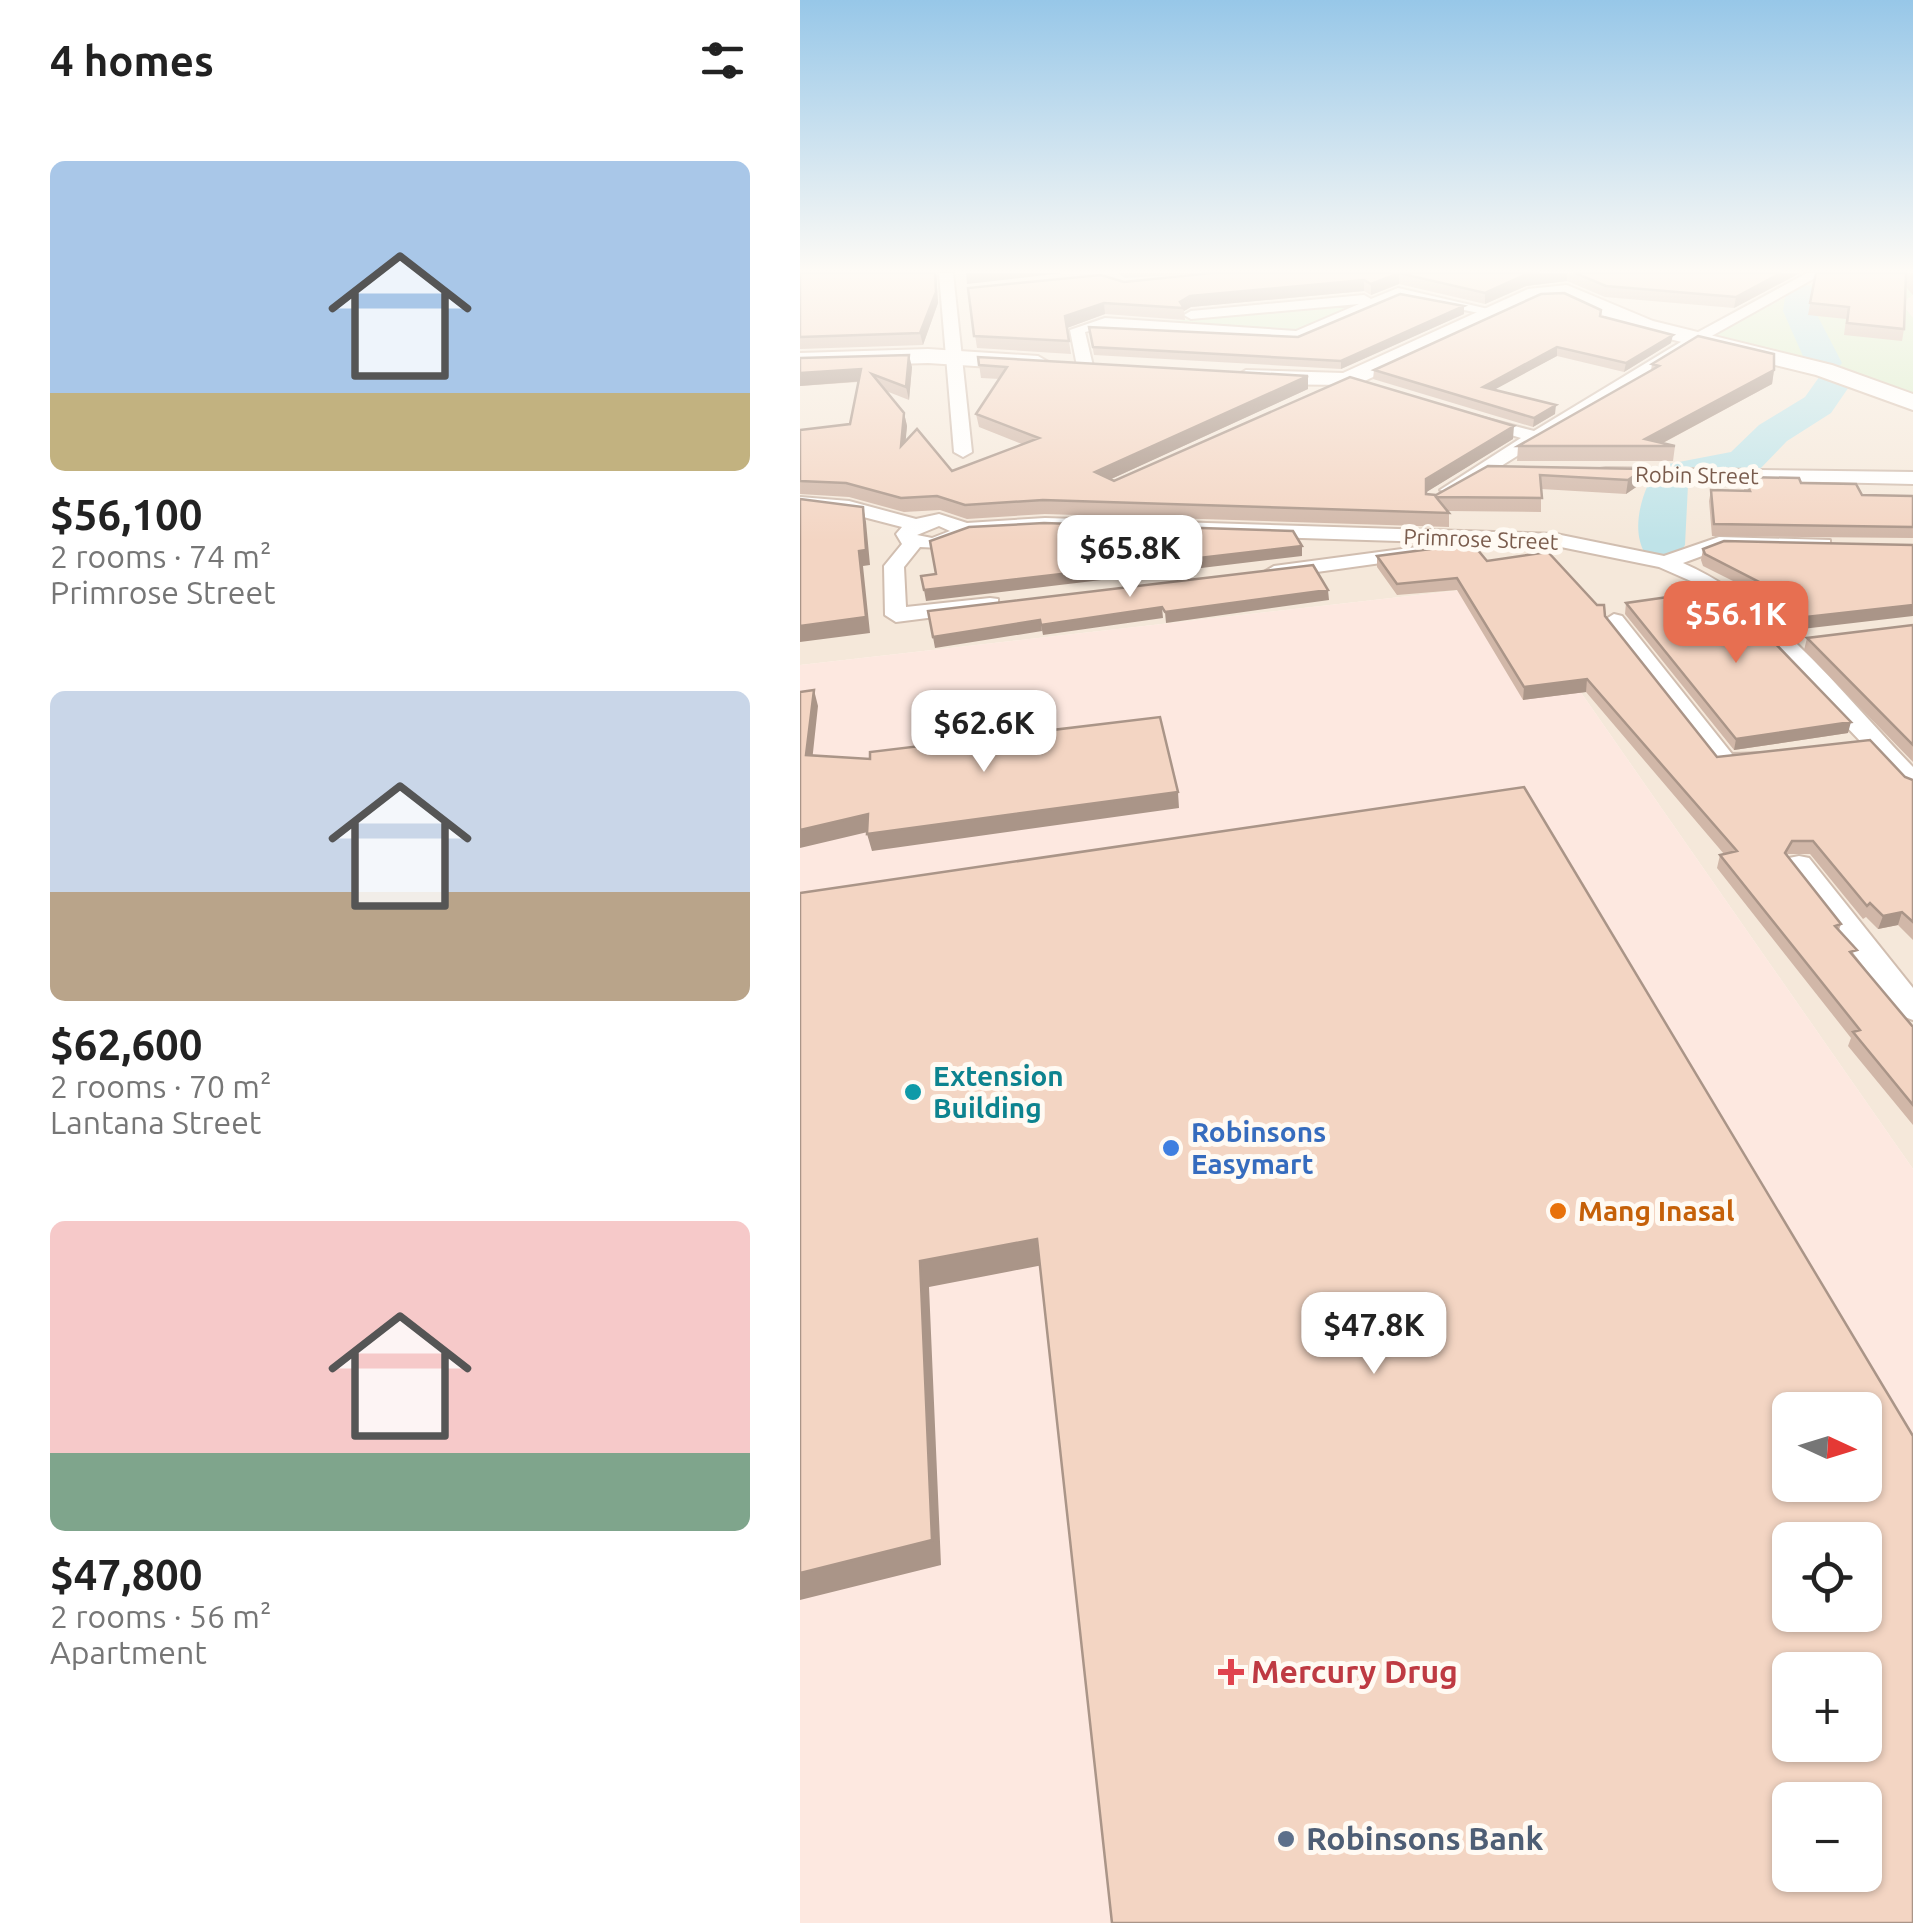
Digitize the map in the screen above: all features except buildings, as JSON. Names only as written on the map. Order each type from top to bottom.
[{"type":"street","points":[[954,363],[963,452]]},
{"type":"street","points":[[1028,363],[1095,367],[1093,363]]},
{"type":"street","points":[[1313,395],[1384,363]]},
{"type":"street","points":[[1434,500],[1667,363]]},
{"type":"street","points":[[1793,363],[1824,370],[1913,403]]},
{"type":"street","points":[[1224,375],[1347,380],[1374,388]]},
{"type":"street","points":[[1450,411],[1536,437]]},
{"type":"street","points":[[1480,470],[1518,471]]},
{"type":"street","name":"Robin Street","points":[[1594,473],[1913,478]]},
{"type":"street","name":"Primrose Street","points":[[800,493],[840,498],[849,507]]},
{"type":"street","name":"Primrose Street","points":[[800,503],[849,507],[945,542],[962,529],[1045,524],[1556,540],[1665,562],[1708,581],[1748,610],[1913,782]]},
{"type":"street","points":[[1312,532],[1332,565]]},
{"type":"street","points":[[915,533],[894,566],[896,615],[1018,601]]},
{"type":"street","points":[[1245,575],[1443,549],[1467,539]]},
{"type":"street","points":[[1665,562],[1718,543],[1854,545]]},
{"type":"street","points":[[1800,543],[1825,561],[1842,564]]},
{"type":"street","points":[[1614,622],[1726,763],[1782,755]]},
{"type":"street","points":[[1778,642],[1817,638]]},
{"type":"street","points":[[1837,746],[1874,741]]},
{"type":"street","points":[[1799,864],[1913,1009]]},
{"type":"shaded area","points":[[800,363],[1913,363],[1913,1169],[1506,585],[800,665]]},
{"type":"shaded area","points":[[1506,585],[1913,1169],[1913,1923],[800,1923],[800,665]]},
{"type":"green space","points":[[1800,363],[1913,363],[1913,394]]},
{"type":"waterway","points":[[1662,545],[1663,491],[1673,475],[1744,462],[1773,433],[1818,405],[1835,381]]},
{"type":"place","name":"Extension Building","points":[[913,1092]]},
{"type":"place","name":"Robinsons Easymart","points":[[1171,1148]]},
{"type":"place","name":"Mang Inasal","points":[[1558,1211]]},
{"type":"place","name":"Mercury Drug","points":[[1231,1672]]},
{"type":"place","name":"Robinsons Bank","points":[[1286,1839]]}]
